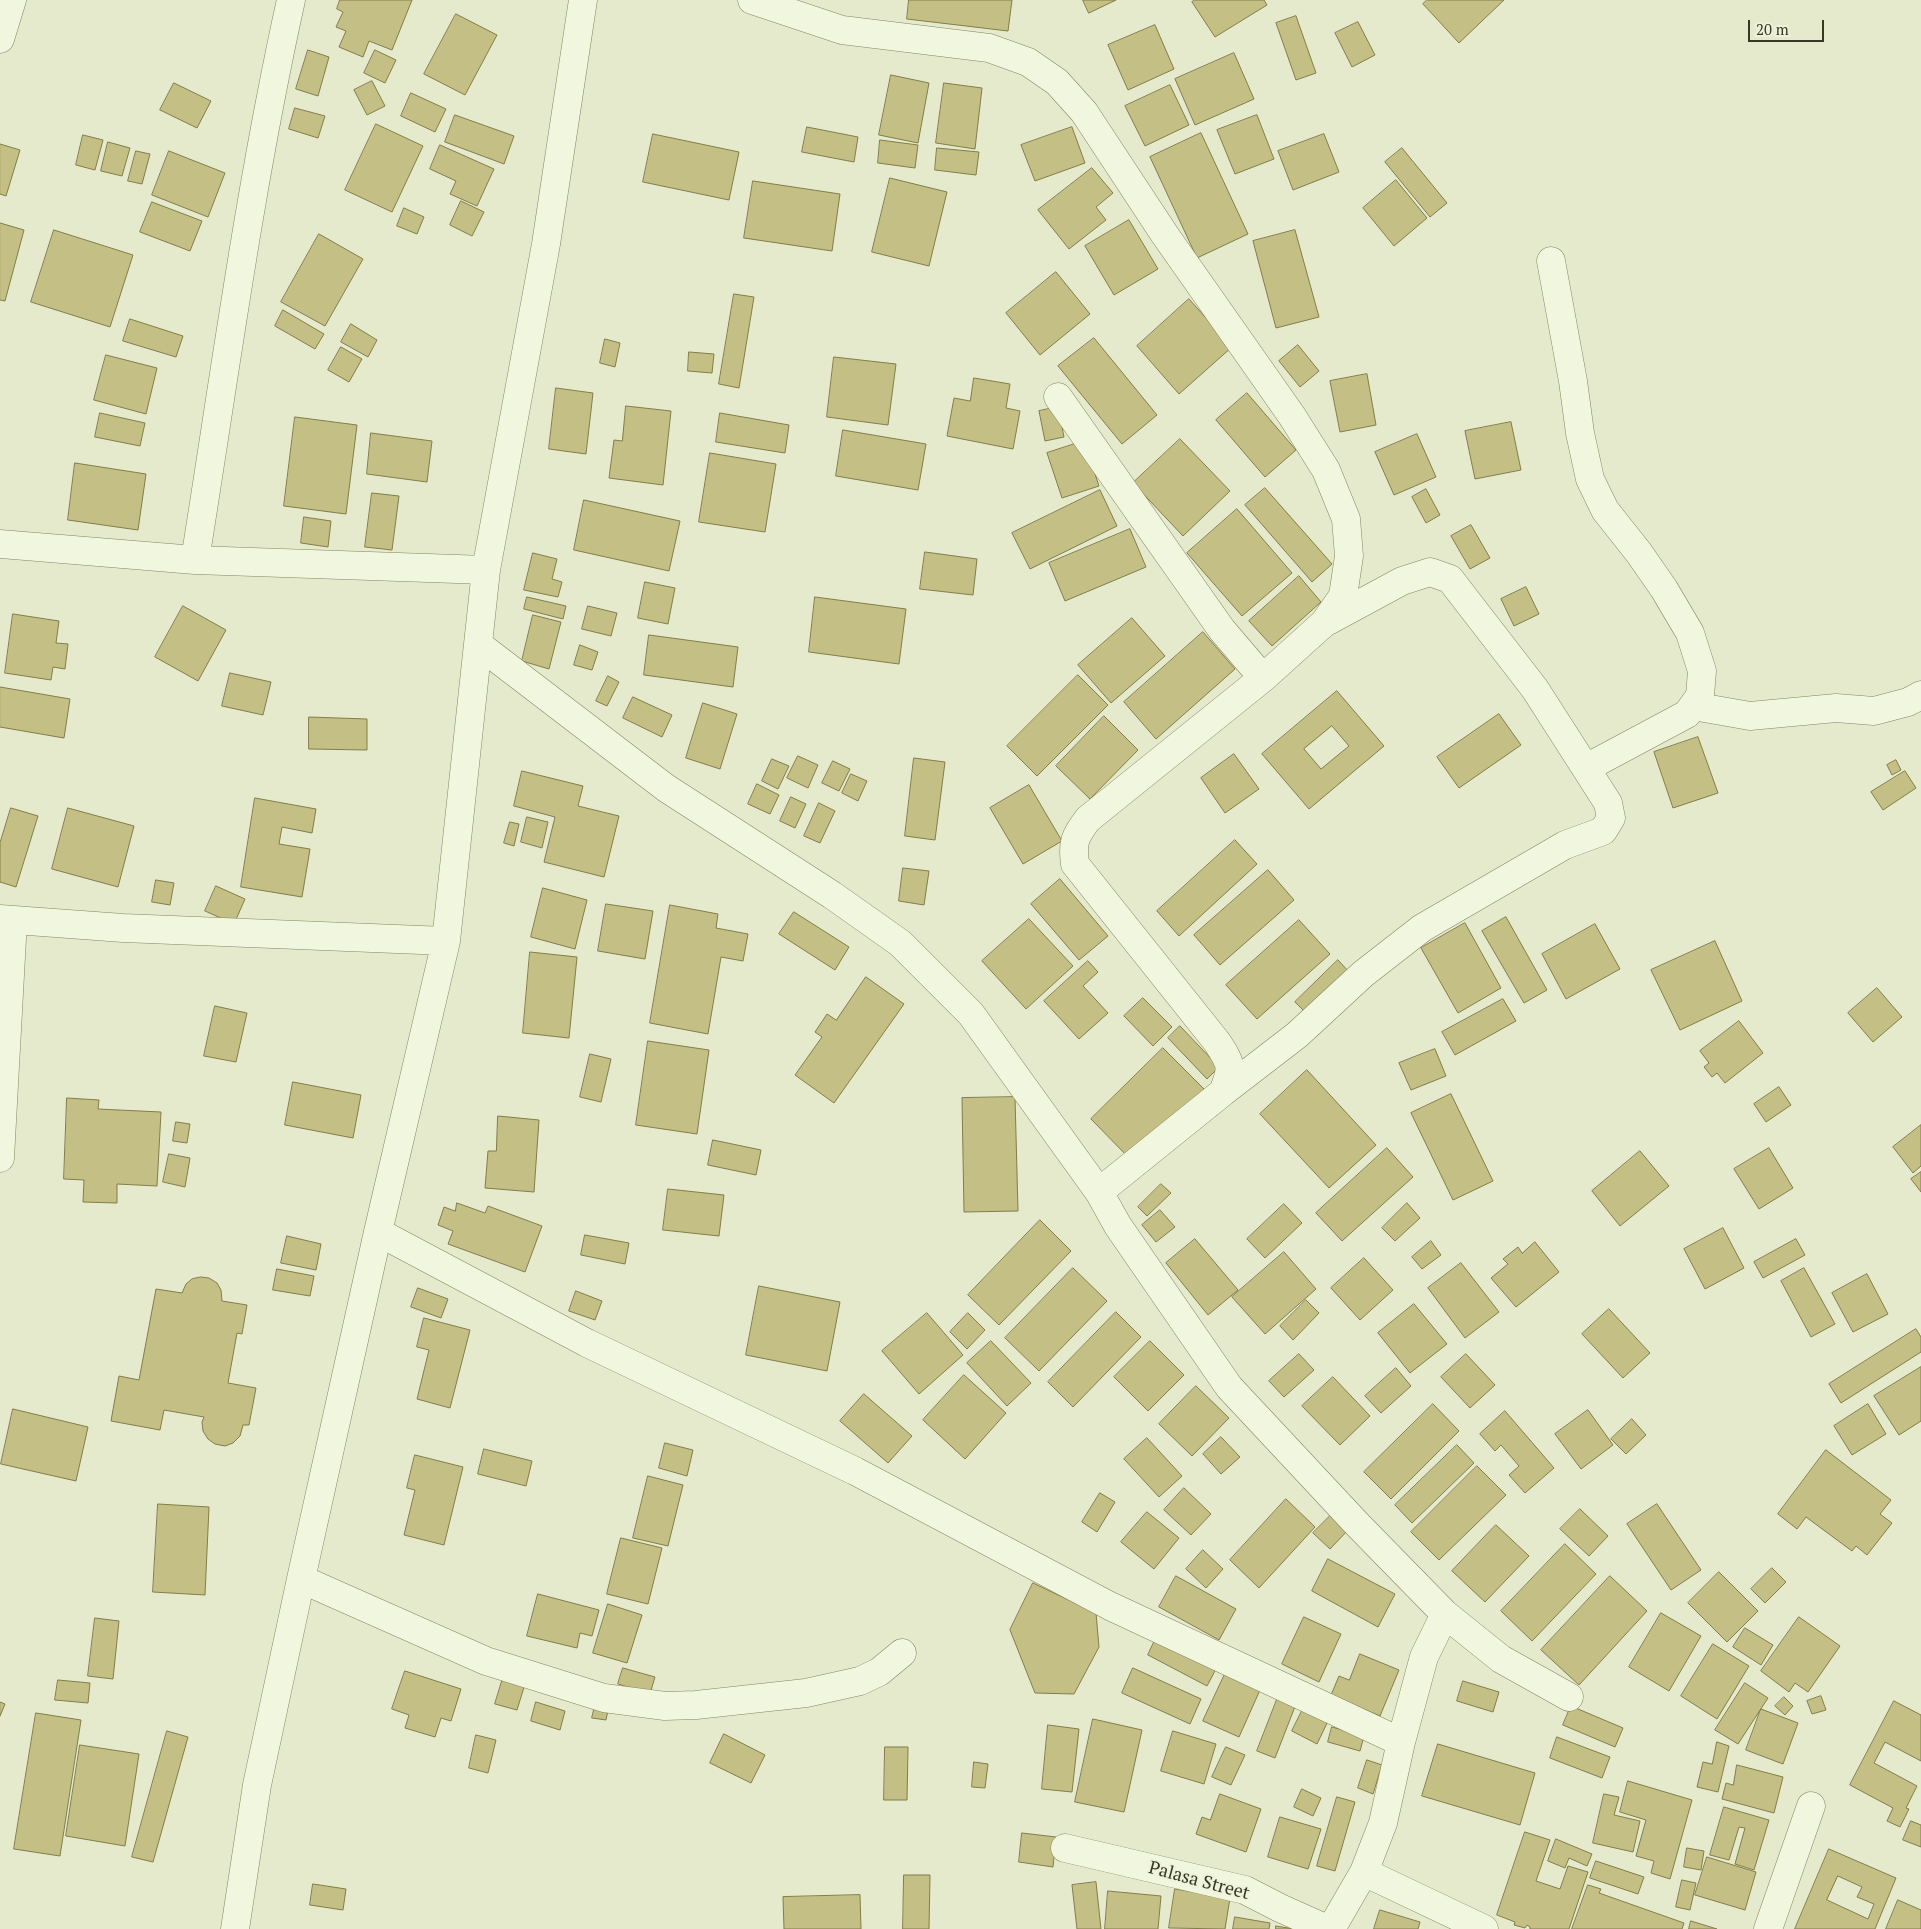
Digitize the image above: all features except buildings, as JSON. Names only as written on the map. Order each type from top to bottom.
[{"type":"street","points":[[0,39],[12,0]]},
{"type":"street","points":[[195,560],[270,93],[291,0]]},
{"type":"street","points":[[235,1929],[258,1785],[301,1579],[378,1232],[446,941],[486,570],[546,244],[582,0]]},
{"type":"street","points":[[752,0],[842,30],[989,48],[1028,62],[1058,82],[1084,112],[1165,235],[1292,416],[1326,470],[1346,519],[1349,556],[1343,596],[1324,623],[1263,678],[1088,819],[1077,834],[1073,849],[1075,864],[1217,1042],[1229,1060],[1230,1074],[1223,1092]]},
{"type":"street","points":[[1551,261],[1573,381],[1580,433],[1590,478],[1605,510],[1659,582],[1690,633],[1702,671],[1700,696],[1687,714],[1586,768]]},
{"type":"street","points":[[1058,397],[1222,630],[1263,678]]},
{"type":"street","points":[[0,544],[195,560],[486,570]]},
{"type":"street","points":[[1099,1192],[1297,1035],[1363,974],[1422,928],[1565,845],[1603,831],[1611,818],[1608,802],[1535,689],[1450,579],[1430,572],[1402,581],[1324,623]]},
{"type":"street","points":[[479,645],[666,788],[832,895],[900,943],[971,1014],[1099,1192],[1118,1226],[1229,1387],[1357,1524],[1445,1614],[1500,1659],[1569,1697]]},
{"type":"street","points":[[1693,706],[1750,716],[1836,708],[1874,711],[1908,702],[1921,695]]},
{"type":"street","points":[[0,1158],[7,919],[122,928],[446,941]]},
{"type":"street","points":[[378,1232],[587,1343],[855,1471],[1110,1606],[1401,1742]]},
{"type":"street","points":[[301,1579],[486,1661],[604,1698],[666,1706],[806,1693],[860,1681],[879,1672],[902,1653]]},
{"type":"street","points":[[1329,1929],[1364,1872],[1383,1823],[1401,1742],[1424,1657],[1445,1614]]},
{"type":"street","points":[[1768,1929],[1811,1806]]},
{"type":"street","name":"Palasa Street","points":[[1064,1848],[1245,1890],[1280,1908],[1329,1929]]},
{"type":"street","points":[[1364,1872],[1484,1929]]}]
